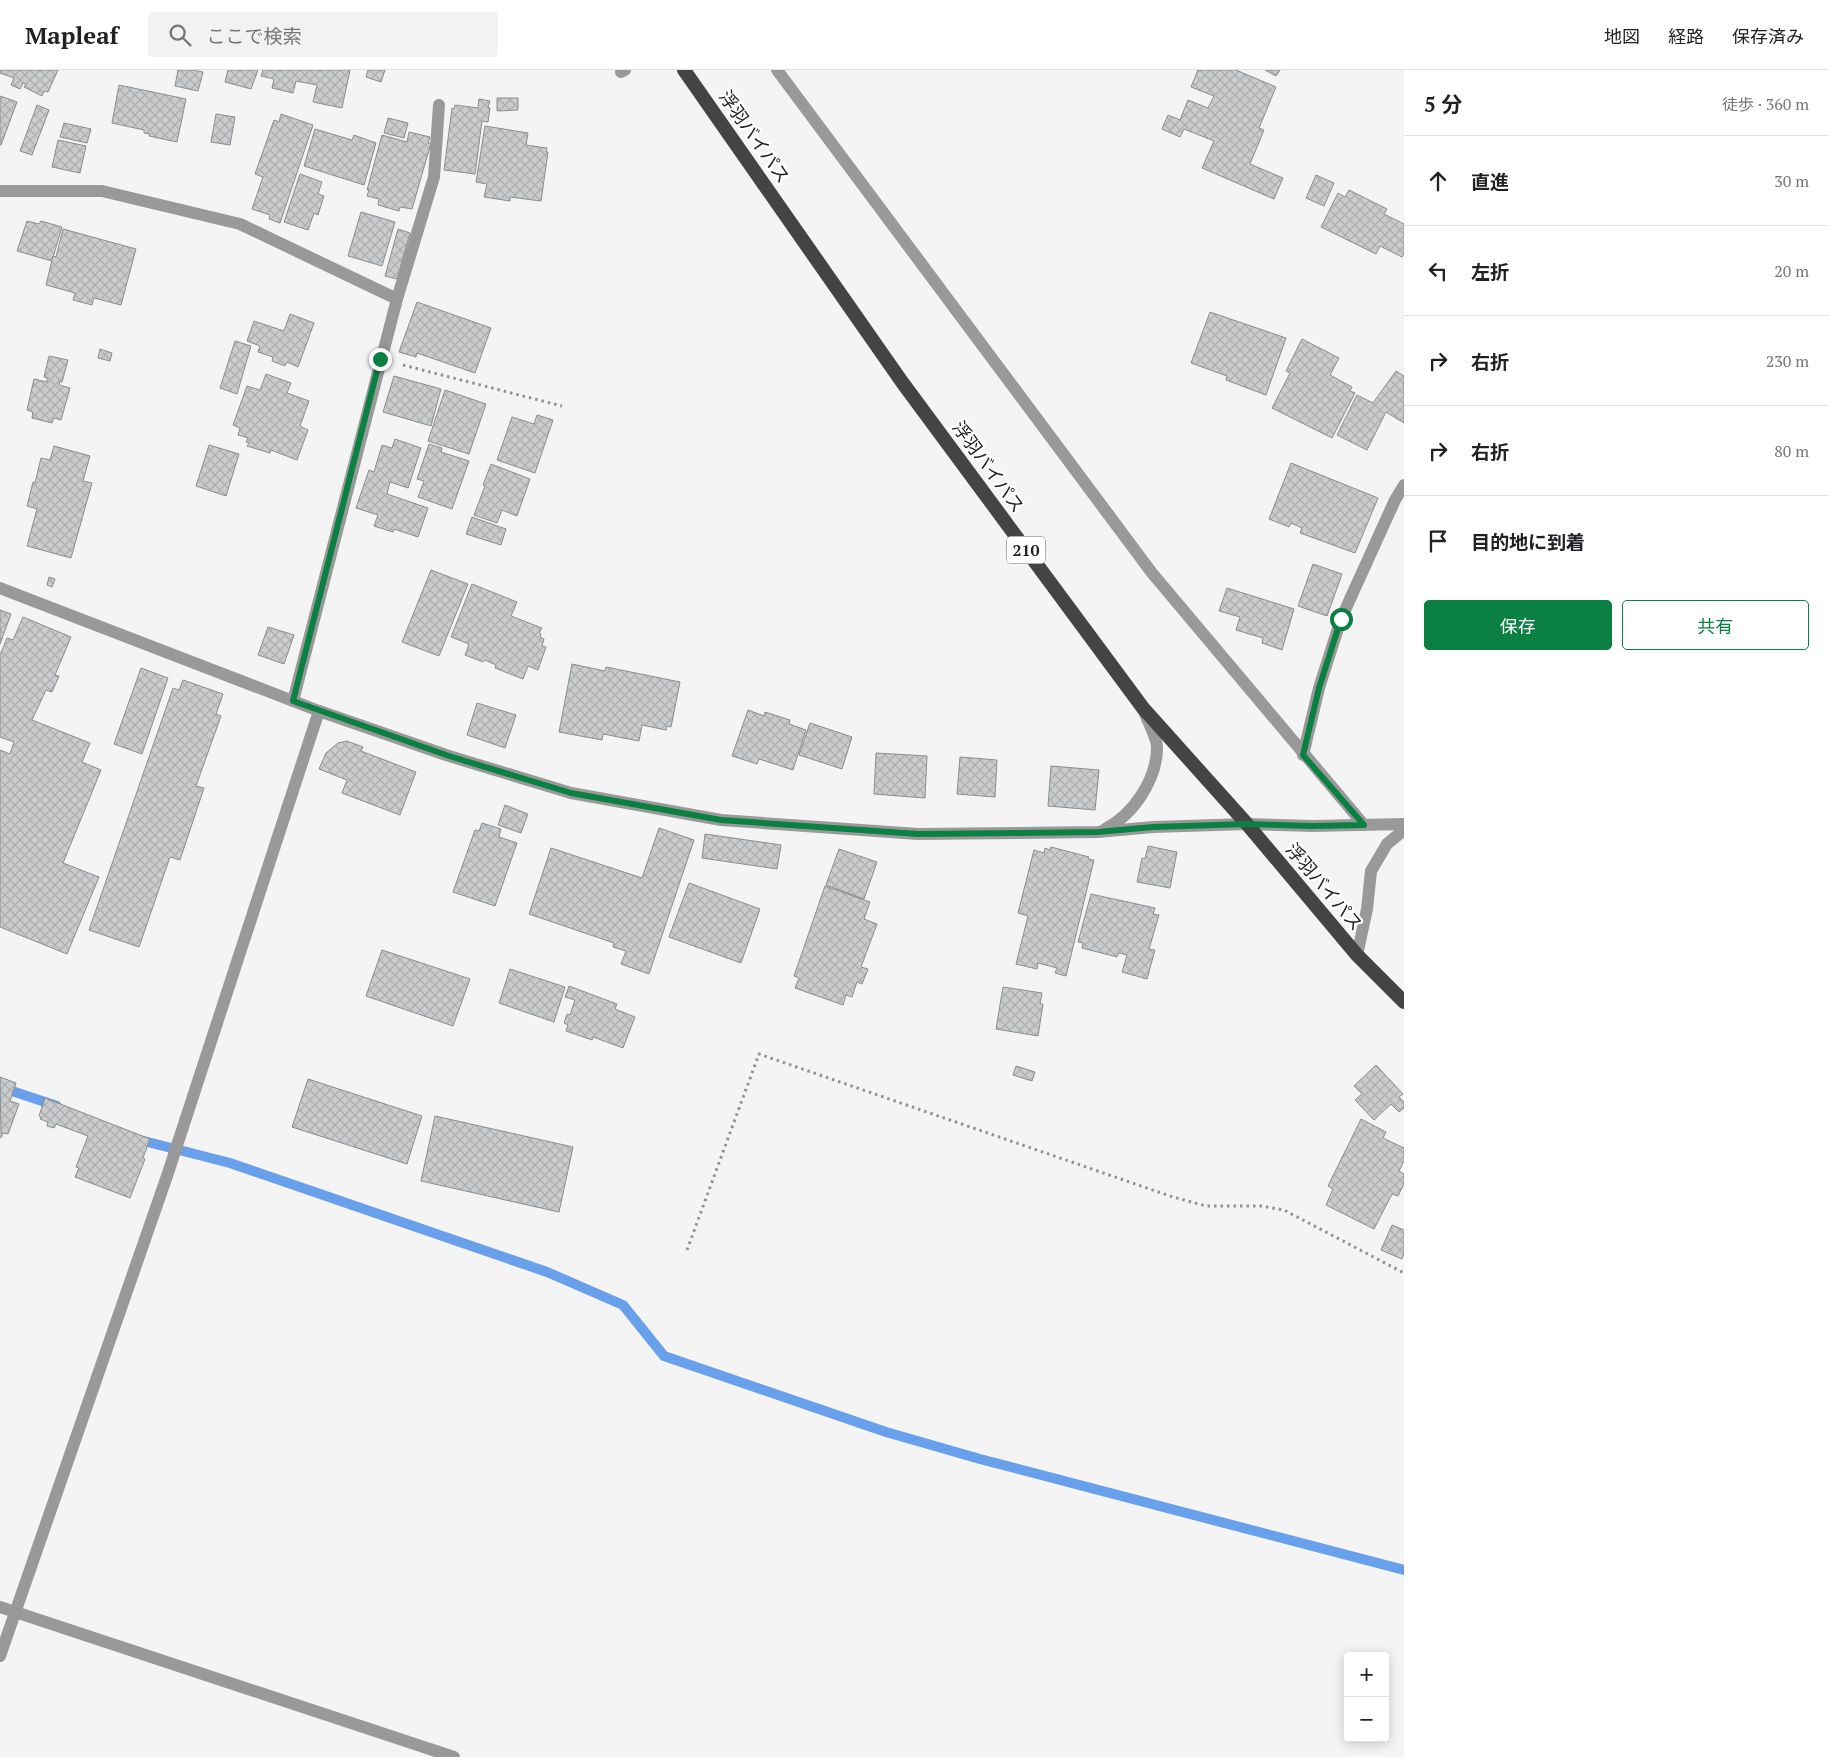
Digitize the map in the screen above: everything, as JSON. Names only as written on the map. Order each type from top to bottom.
[{"type":"highway","name":"浮羽バイパス","points":[[684,70],[902,382],[1143,708],[1247,824],[1357,954],[1404,1002]]},
{"type":"street","points":[[777,70],[1152,574],[1364,825]]},
{"type":"street","points":[[293,701],[380,359],[434,177],[439,105]]},
{"type":"street","points":[[0,191],[102,190],[240,224],[397,299]]},
{"type":"street","points":[[1303,755],[1319,688],[1341,619],[1395,500],[1404,485]]},
{"type":"street","points":[[0,588],[319,711],[449,756],[571,793],[721,820],[918,834],[1098,832],[1153,827],[1247,824],[1312,826],[1404,824]]},
{"type":"street","points":[[1098,832],[1123,818],[1140,797],[1151,776],[1157,746],[1143,708]]},
{"type":"street","points":[[0,1656],[167,1176],[319,711]]},
{"type":"street","points":[[1357,954],[1367,909],[1371,871],[1387,844],[1404,830]]},
{"type":"street","points":[[0,1607],[454,1757]]},
{"type":"path","points":[[380,359],[562,406]]},
{"type":"path","points":[[686,1250],[759,1054],[1170,1196],[1206,1206],[1261,1206],[1284,1210],[1404,1274]]},
{"type":"building","points":[[0,70],[58,70],[48,92],[44,91],[42,96],[24,87],[26,84],[23,83],[20,89],[11,85],[14,78],[0,73]]},
{"type":"building","points":[[178,70],[203,72],[198,91],[175,86]]},
{"type":"building","points":[[228,70],[258,70],[251,89],[225,82]]},
{"type":"building","points":[[263,70],[350,70],[342,108],[313,102],[317,85],[296,81],[293,93],[272,88],[274,79],[261,76]]},
{"type":"building","points":[[368,70],[385,70],[381,82],[366,77]]},
{"type":"building","points":[[1198,70],[1236,70],[1276,87],[1259,128],[1264,130],[1250,164],[1283,178],[1274,199],[1202,168],[1214,141],[1184,129],[1180,137],[1162,129],[1168,115],[1180,120],[1188,100],[1208,108],[1214,96],[1191,87]]},
{"type":"building","points":[[1265,70],[1280,70],[1276,76]]},
{"type":"building","points":[[119,85],[186,99],[177,142],[149,136],[150,134],[144,133],[144,130],[112,123]]},
{"type":"building","points":[[0,96],[17,102],[1,145],[0,145]]},
{"type":"building","points":[[497,98],[518,98],[518,110],[497,111]]},
{"type":"building","points":[[479,99],[490,101],[488,108],[490,108],[488,122],[482,121],[475,174],[444,170],[452,108],[454,109],[455,105],[478,108]]},
{"type":"building","points":[[37,105],[49,110],[32,155],[20,151]]},
{"type":"building","points":[[216,114],[235,117],[230,145],[211,142]]},
{"type":"building","points":[[281,114],[313,125],[280,223],[269,219],[270,215],[252,209],[263,177],[255,174],[274,120],[279,122]]},
{"type":"building","points":[[388,118],[408,123],[404,138],[384,133]]},
{"type":"building","points":[[64,123],[91,129],[87,143],[60,137]]},
{"type":"building","points":[[485,126],[528,133],[526,145],[547,148],[541,201],[510,197],[510,201],[484,197],[487,184],[476,182]]},
{"type":"building","points":[[315,129],[352,140],[354,135],[376,143],[364,185],[304,166]]},
{"type":"building","points":[[409,132],[430,137],[428,143],[431,143],[412,209],[400,207],[399,211],[378,205],[379,199],[367,196],[369,190],[367,190],[382,135],[407,142]]},
{"type":"building","points":[[58,140],[86,146],[80,173],[52,167]]},
{"type":"building","points":[[300,174],[322,182],[318,194],[324,196],[318,215],[314,213],[308,230],[284,222]]},
{"type":"building","points":[[1316,175],[1334,183],[1324,206],[1306,198]]},
{"type":"building","points":[[1349,190],[1387,209],[1384,214],[1404,224],[1404,254],[1402,257],[1380,246],[1376,254],[1321,227],[1338,193],[1345,197]]},
{"type":"building","points":[[361,212],[395,222],[382,266],[348,256]]},
{"type":"building","points":[[27,221],[39,224],[41,221],[62,227],[52,261],[17,251]]},
{"type":"building","points":[[63,229],[136,249],[121,305],[94,298],[92,305],[73,300],[75,293],[46,285],[53,256],[56,257]]},
{"type":"building","points":[[398,229],[410,233],[397,279],[385,276]]},
{"type":"building","points":[[417,302],[491,328],[475,373],[417,353],[416,357],[399,352]]},
{"type":"building","points":[[1210,312],[1286,338],[1266,395],[1226,380],[1227,376],[1191,363]]},
{"type":"building","points":[[290,314],[314,323],[298,367],[287,362],[285,366],[272,361],[273,357],[258,352],[260,346],[247,341],[254,321],[284,331]]},
{"type":"building","points":[[1302,339],[1339,358],[1330,375],[1352,387],[1350,391],[1355,393],[1332,438],[1272,408],[1290,373],[1286,371]]},
{"type":"building","points":[[235,341],[251,346],[237,394],[220,388]]},
{"type":"building","points":[[100,349],[112,353],[110,361],[98,358]]},
{"type":"building","points":[[49,356],[68,360],[62,382],[60,381],[59,385],[70,388],[61,420],[54,418],[52,423],[32,418],[33,412],[27,410],[34,379],[47,382],[47,378],[44,377]]},
{"type":"building","points":[[1396,371],[1404,376],[1404,423],[1386,412],[1367,450],[1337,435],[1357,395],[1373,403]]},
{"type":"building","points":[[266,374],[291,383],[287,393],[309,401],[300,426],[308,430],[297,460],[271,450],[270,453],[247,446],[249,443],[246,442],[248,438],[238,435],[240,428],[233,425],[247,386],[260,390]]},
{"type":"building","points":[[394,376],[441,389],[431,426],[383,412]]},
{"type":"building","points":[[445,390],[486,404],[469,454],[428,441]]},
{"type":"building","points":[[537,415],[553,420],[535,473],[497,460],[512,417],[534,424]]},
{"type":"building","points":[[395,439],[421,448],[408,488],[390,482],[387,494],[428,508],[418,537],[394,529],[393,532],[374,526],[378,515],[356,508],[369,470],[374,472],[382,445],[392,448]]},
{"type":"building","points":[[429,444],[442,448],[441,452],[469,461],[452,509],[418,497],[424,481],[417,479]]},
{"type":"building","points":[[209,445],[239,454],[226,496],[196,486]]},
{"type":"building","points":[[54,446],[90,456],[83,481],[92,483],[71,558],[27,546],[37,509],[27,506],[33,482],[35,483],[41,458],[50,460]]},
{"type":"building","points":[[1291,463],[1378,498],[1355,553],[1300,533],[1302,528],[1291,523],[1289,527],[1269,519]]},
{"type":"building","points":[[491,464],[530,479],[517,516],[502,510],[497,523],[474,515]]},
{"type":"building","points":[[472,517],[506,529],[501,545],[466,534]]},
{"type":"building","points":[[1313,564],[1342,574],[1327,616],[1298,606]]},
{"type":"building","points":[[431,570],[468,584],[439,656],[402,642]]},
{"type":"building","points":[[49,577],[55,579],[52,587],[47,585]]},
{"type":"building","points":[[472,584],[517,602],[511,616],[542,628],[539,633],[541,634],[540,637],[544,639],[542,646],[546,647],[538,670],[528,666],[523,679],[495,668],[496,665],[485,660],[483,662],[465,655],[469,644],[451,637]]},
{"type":"building","points":[[1227,588],[1294,609],[1282,650],[1262,643],[1263,638],[1236,630],[1240,617],[1219,611]]},
{"type":"building","points":[[0,610],[11,614],[0,644]]},
{"type":"building","points":[[23,617],[71,637],[55,675],[59,676],[52,692],[46,690],[32,720],[90,743],[82,762],[101,770],[63,863],[99,877],[67,954],[0,927],[0,750],[10,754],[14,742],[0,737],[0,655],[7,638],[13,640]]},
{"type":"building","points":[[268,627],[294,635],[284,664],[258,655]]},
{"type":"building","points":[[572,664],[605,671],[606,667],[680,682],[671,727],[667,726],[666,730],[642,725],[639,741],[603,734],[602,740],[559,732]]},
{"type":"building","points":[[141,668],[168,678],[142,754],[114,744]]},
{"type":"building","points":[[183,680],[223,694],[216,714],[221,716],[196,786],[204,788],[180,860],[170,857],[139,947],[89,930],[173,688],[179,690]]},
{"type":"building","points":[[477,703],[516,715],[505,748],[467,735]]},
{"type":"building","points":[[748,710],[764,716],[765,712],[790,720],[789,724],[806,730],[793,770],[759,759],[757,764],[732,756]]},
{"type":"building","points":[[810,723],[852,737],[842,769],[799,755]]},
{"type":"building","points":[[347,741],[363,747],[361,751],[416,772],[400,815],[342,793],[347,780],[319,769],[326,753],[338,743]]},
{"type":"building","points":[[876,753],[927,756],[925,798],[874,794]]},
{"type":"building","points":[[960,757],[997,760],[995,797],[957,794]]},
{"type":"building","points":[[1051,766],[1099,770],[1095,810],[1048,806]]},
{"type":"building","points":[[505,805],[528,814],[521,833],[498,825]]},
{"type":"building","points":[[482,823],[501,829],[499,837],[517,843],[495,906],[453,892],[475,830],[479,831]]},
{"type":"building","points":[[659,828],[694,840],[649,974],[621,964],[626,951],[613,947],[614,943],[529,914],[551,848],[642,878]]},
{"type":"building","points":[[705,834],[781,845],[777,869],[702,858]]},
{"type":"building","points":[[1148,846],[1177,852],[1170,888],[1137,882],[1142,858],[1145,859]]},
{"type":"building","points":[[1051,847],[1094,860],[1066,976],[1055,973],[1057,968],[1038,963],[1037,969],[1016,964],[1028,916],[1018,913],[1034,850],[1044,853],[1045,848],[1050,850]]},
{"type":"building","points":[[839,849],[877,862],[864,899],[826,885]]},
{"type":"building","points":[[689,883],[760,909],[741,963],[669,937]]},
{"type":"building","points":[[825,886],[870,902],[864,919],[877,924],[861,967],[868,969],[862,984],[857,982],[852,997],[846,995],[843,1005],[795,988],[799,978],[794,976]]},
{"type":"building","points":[[1091,894],[1155,908],[1153,914],[1159,915],[1149,949],[1155,950],[1147,979],[1122,972],[1127,955],[1119,953],[1117,957],[1082,948],[1083,943],[1078,942]]},
{"type":"building","points":[[382,950],[470,979],[453,1026],[366,996]]},
{"type":"building","points":[[510,969],[565,987],[554,1022],[499,1003]]},
{"type":"building","points":[[569,986],[617,1004],[615,1009],[635,1017],[623,1048],[593,1037],[592,1040],[566,1031],[568,1025],[564,1023],[567,1014],[570,1015],[575,1000],[565,997]]},
{"type":"building","points":[[1003,987],[1042,993],[1040,1004],[1043,1004],[1038,1036],[996,1029]]},
{"type":"building","points":[[1376,1065],[1403,1094],[1399,1097],[1404,1102],[1404,1108],[1399,1112],[1391,1104],[1374,1120],[1355,1100],[1362,1094],[1354,1086]]},
{"type":"building","points":[[1016,1066],[1035,1072],[1032,1081],[1013,1075]]},
{"type":"building","points":[[0,1077],[16,1083],[10,1101],[19,1104],[8,1134],[3,1133],[1,1138]]},
{"type":"building","points":[[308,1079],[422,1116],[407,1164],[292,1127]]},
{"type":"building","points":[[45,1098],[150,1139],[143,1158],[145,1159],[130,1198],[75,1177],[79,1168],[76,1167],[88,1136],[56,1124],[54,1128],[47,1126],[48,1122],[40,1119],[41,1117],[39,1116]]},
{"type":"building","points":[[435,1116],[573,1147],[559,1212],[421,1181]]},
{"type":"building","points":[[1361,1119],[1386,1132],[1383,1138],[1404,1148],[1404,1161],[1399,1171],[1404,1174],[1404,1184],[1398,1196],[1392,1194],[1374,1229],[1326,1205],[1333,1189],[1328,1186]]},
{"type":"building","points":[[1392,1225],[1404,1230],[1404,1254],[1402,1259],[1381,1250]]},
{"type":"waterway","points":[[0,1087],[57,1106]]},
{"type":"waterway","points":[[136,1139],[230,1163],[547,1272],[623,1305],[664,1356],[886,1432],[980,1459],[1404,1570]]},
{"type":"route","points":[[380,359],[293,701],[449,756],[571,793],[721,820],[918,834],[1098,832],[1153,827],[1247,824],[1364,825],[1303,755],[1319,688],[1341,619]]}]
